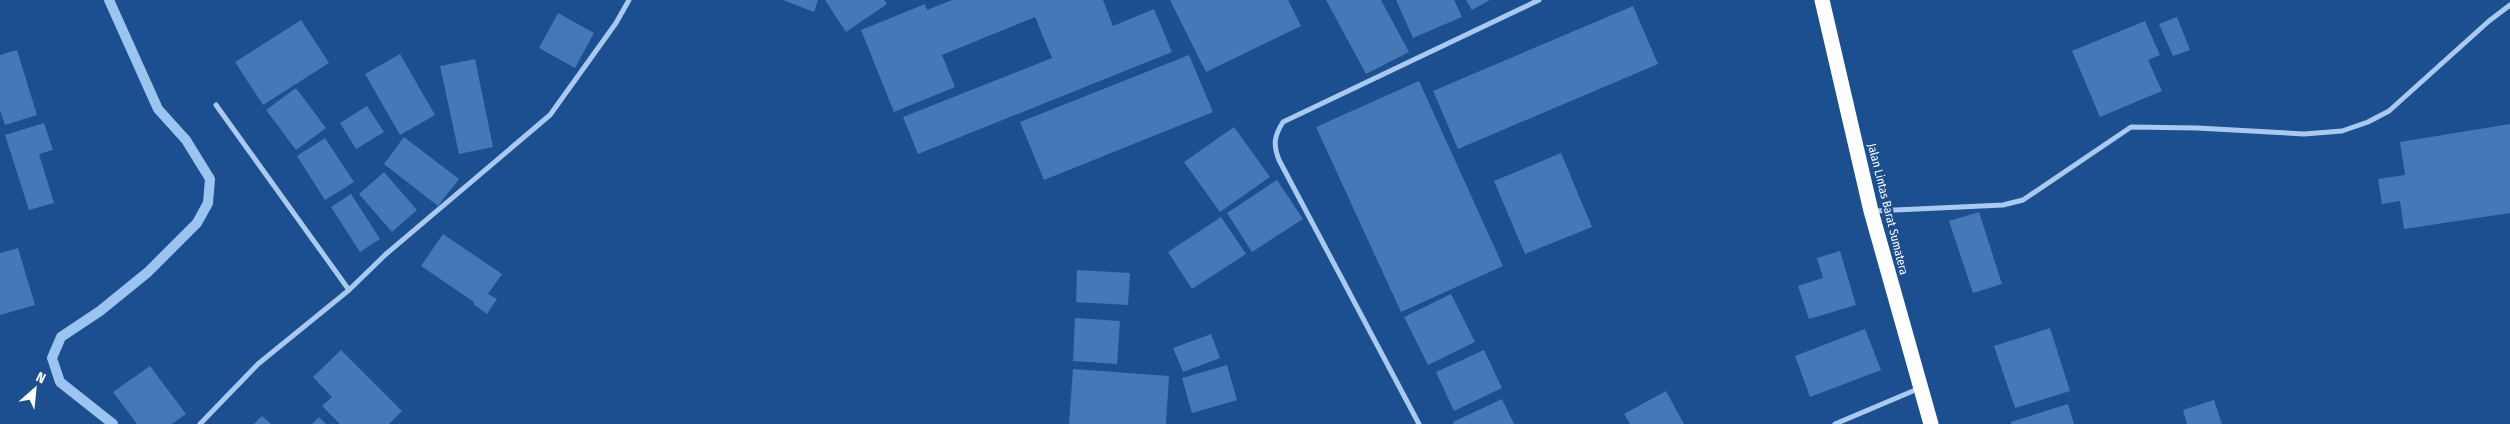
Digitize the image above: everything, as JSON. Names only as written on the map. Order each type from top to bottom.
[{"type":"highway","name":"Jalan Lintas Barat Sumatera","points":[[1822,0],[1871,211],[1931,424]]},
{"type":"street","points":[[200,424],[258,364],[348,290],[385,255],[550,115],[616,23],[629,0]]},
{"type":"street","points":[[1419,424],[1275,150],[1275,134],[1283,122],[1538,0]]},
{"type":"street","points":[[1871,211],[2004,205],[2023,200],[2131,127],[2197,128],[2304,134],[2342,131],[2368,122],[2389,111],[2489,21],[2510,5]]},
{"type":"street","points":[[216,106],[348,290]]},
{"type":"street","points":[[1835,424],[1920,388]]},
{"type":"building","points":[[783,0],[818,0],[814,12]]},
{"type":"building","points":[[825,0],[884,0],[887,4],[846,32]]},
{"type":"building","points":[[952,0],[1103,0],[1113,26],[1154,9],[1172,52],[918,154],[903,117],[1052,58],[1035,17],[942,55],[955,87],[894,112],[861,30],[925,4],[927,10]]},
{"type":"building","points":[[1170,0],[1288,0],[1301,26],[1206,72]]},
{"type":"building","points":[[1326,0],[1381,0],[1409,52],[1366,74]]},
{"type":"building","points":[[1396,0],[1454,0],[1462,17],[1413,38]]},
{"type":"building","points":[[1466,0],[1490,0],[1472,10]]},
{"type":"building","points":[[1633,6],[1658,64],[1458,149],[1433,91]]},
{"type":"building","points":[[558,13],[594,33],[575,68],[539,48]]},
{"type":"building","points":[[2177,17],[2190,50],[2173,56],[2159,24]]},
{"type":"building","points":[[301,20],[329,63],[263,105],[235,62]]},
{"type":"building","points":[[2145,21],[2160,55],[2148,60],[2162,91],[2100,117],[2072,51]]},
{"type":"building","points":[[17,50],[37,115],[5,125],[0,110],[0,55]]},
{"type":"building","points":[[400,54],[435,115],[400,135],[365,74]]},
{"type":"building","points":[[1189,55],[1213,112],[1044,180],[1020,122]]},
{"type":"building","points":[[475,59],[493,147],[459,154],[440,66]]},
{"type":"building","points":[[1419,81],[1503,266],[1401,312],[1316,127]]},
{"type":"building","points":[[296,88],[326,128],[296,150],[266,110]]},
{"type":"building","points":[[367,106],[384,132],[356,149],[340,123]]},
{"type":"building","points":[[44,123],[53,150],[39,154],[54,203],[29,210],[5,135]]},
{"type":"building","points":[[2510,124],[2510,213],[2404,229],[2400,201],[2382,204],[2378,179],[2405,175],[2400,142]]},
{"type":"building","points":[[1234,127],[1270,177],[1220,212],[1184,162]]},
{"type":"building","points":[[404,137],[459,179],[438,206],[384,164]]},
{"type":"building","points":[[325,138],[354,182],[325,200],[297,156]]},
{"type":"building","points":[[1561,153],[1592,227],[1525,254],[1494,181]]},
{"type":"building","points":[[384,172],[417,210],[392,232],[359,194]]},
{"type":"building","points":[[1277,180],[1303,219],[1252,252],[1227,213]]},
{"type":"building","points":[[351,194],[380,239],[360,252],[331,207]]},
{"type":"building","points":[[1979,212],[2002,284],[1973,293],[1949,221]]},
{"type":"building","points":[[1221,217],[1246,254],[1192,289],[1168,252]]},
{"type":"building","points":[[443,234],[502,274],[488,294],[497,299],[487,314],[473,304],[474,302],[421,266]]},
{"type":"building","points":[[18,248],[35,305],[0,315],[0,253]]},
{"type":"building","points":[[1840,251],[1856,305],[1809,319],[1798,286],[1823,278],[1817,258]]},
{"type":"building","points":[[1077,270],[1130,273],[1128,305],[1076,302]]},
{"type":"building","points":[[1451,294],[1475,342],[1428,365],[1404,317]]},
{"type":"building","points":[[1075,318],[1120,321],[1117,364],[1073,361]]},
{"type":"building","points":[[2050,328],[2070,391],[2015,408],[1994,346]]},
{"type":"building","points":[[1865,329],[1881,370],[1810,397],[1795,356]]},
{"type":"building","points":[[1211,334],[1220,358],[1183,372],[1173,348]]},
{"type":"building","points":[[341,350],[402,411],[389,424],[340,424],[322,406],[332,397],[313,377]]},
{"type":"building","points":[[1484,350],[1502,388],[1454,411],[1436,372]]},
{"type":"building","points":[[1227,365],[1237,400],[1192,413],[1182,378]]},
{"type":"building","points":[[150,366],[186,414],[172,424],[137,424],[113,392]]},
{"type":"building","points":[[1073,369],[1169,376],[1166,424],[1069,424]]},
{"type":"building","points":[[1666,391],[1684,424],[1630,424],[1624,414]]},
{"type":"building","points":[[1502,399],[1514,424],[1454,424],[1453,422]]},
{"type":"building","points":[[2214,400],[2222,424],[2187,424],[2183,410]]},
{"type":"building","points":[[2068,404],[2074,424],[2011,424],[2011,422]]},
{"type":"building","points":[[262,416],[271,424],[254,424]]},
{"type":"building","points":[[319,417],[326,424],[312,424]]},
{"type":"waterway","points":[[109,0],[158,109],[186,140],[210,179],[208,203],[197,223],[148,272],[100,311],[61,337],[52,358],[60,382],[113,424]]}]
